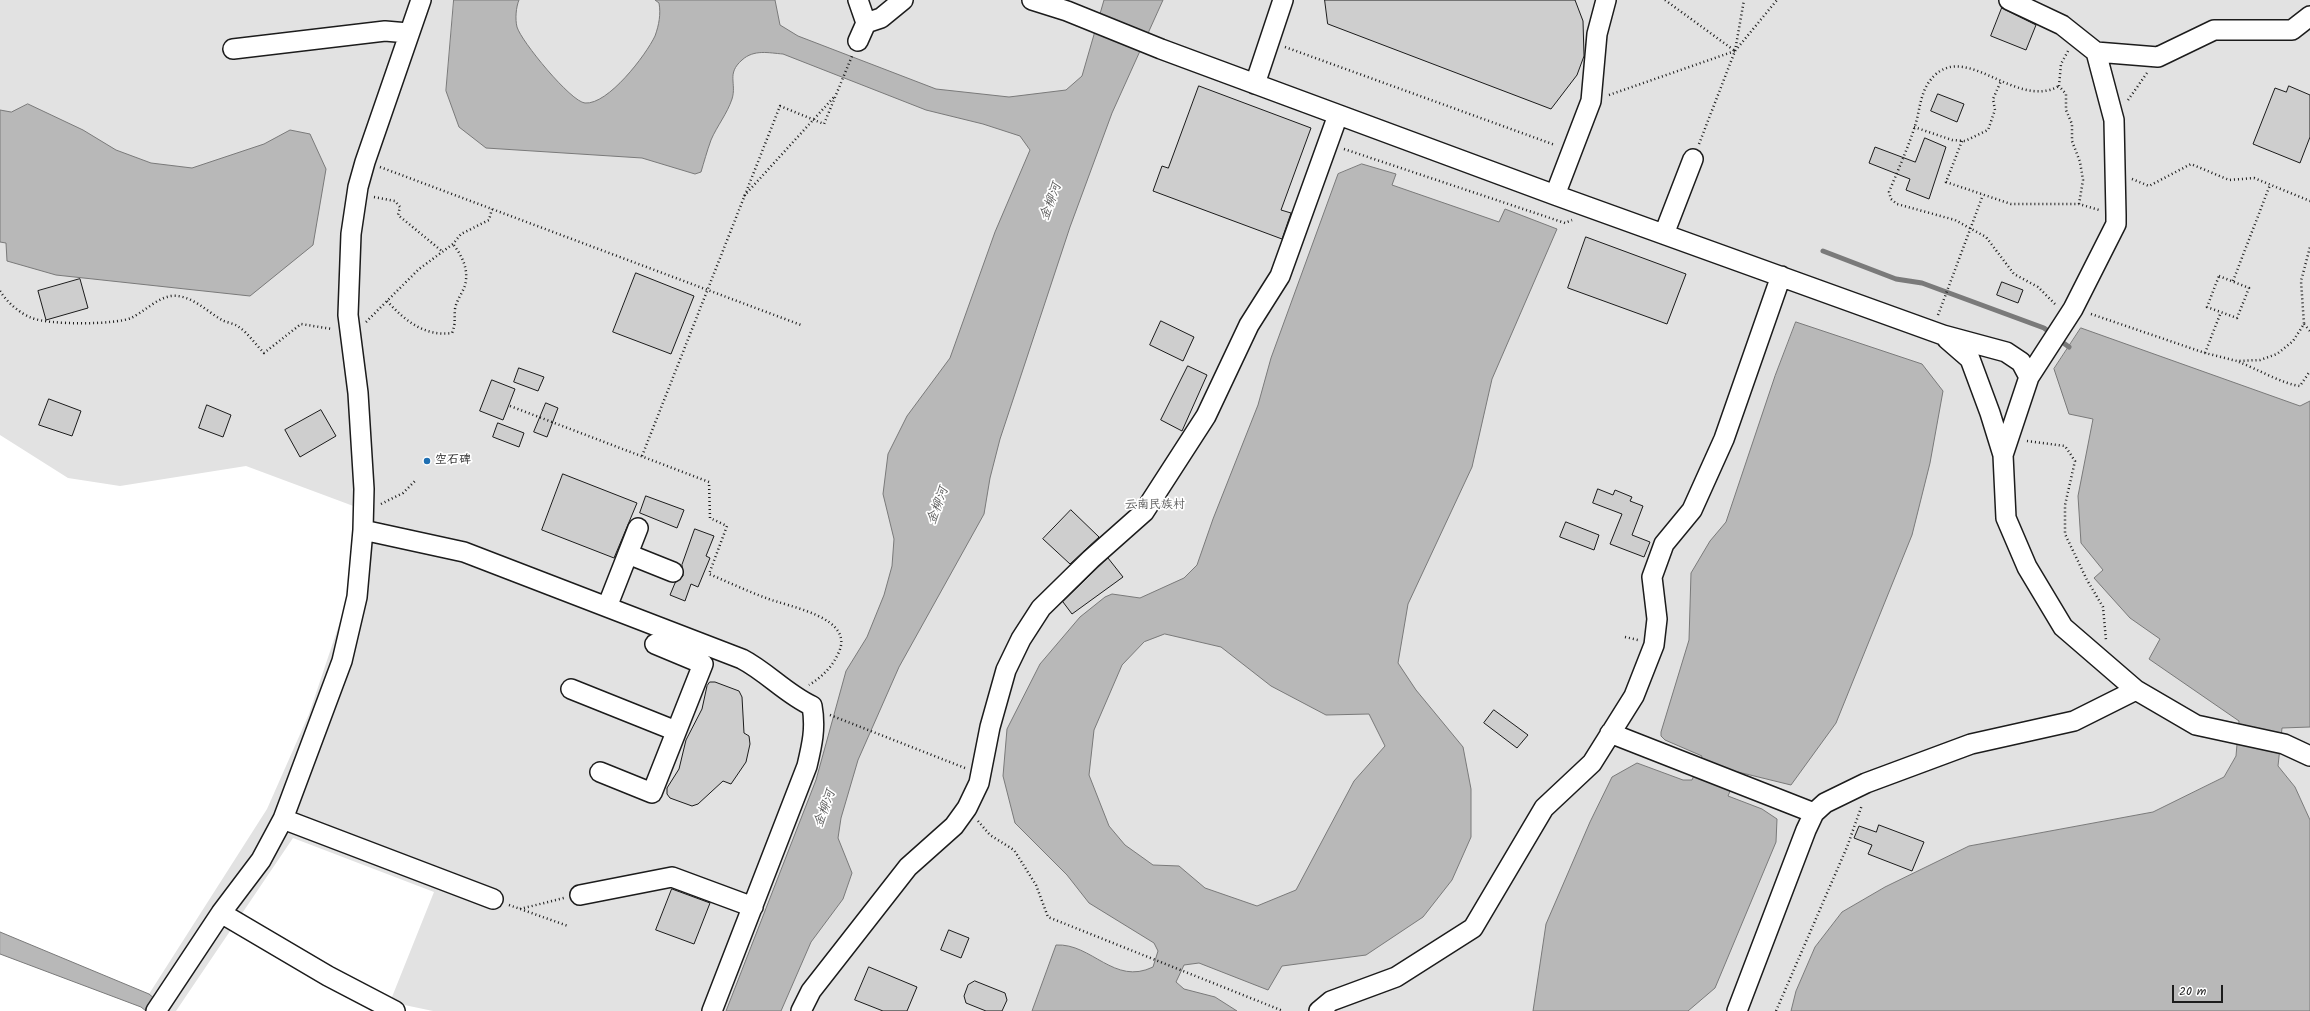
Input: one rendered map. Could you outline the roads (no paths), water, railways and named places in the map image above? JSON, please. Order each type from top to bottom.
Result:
[{"type":"street","points":[[160,1005],[221,913],[261,860],[282,819],[342,661],[357,597],[364,509],[358,393],[348,315],[348,278],[351,234],[357,190],[365,162],[420,0]]},
{"type":"street","points":[[858,0],[866,23],[858,41]]},
{"type":"street","points":[[866,23],[881,18],[903,0]]},
{"type":"street","points":[[1032,0],[1067,11],[1255,84],[1601,212],[1943,335],[2006,352],[2021,362],[2029,377]]},
{"type":"street","points":[[1255,84],[1283,0]]},
{"type":"street","points":[[1555,195],[1591,101],[1597,34],[1606,0]]},
{"type":"street","points":[[2009,0],[2062,25],[2096,52],[2158,57],[2214,30],[2292,30],[2310,16]]},
{"type":"street","points":[[233,49],[385,31],[408,33]]},
{"type":"street","points":[[2003,455],[2029,377],[2070,313],[2113,230],[2116,214],[2114,120],[2096,52]]},
{"type":"street","points":[[801,1011],[811,991],[908,867],[954,826],[967,808],[979,783],[990,727],[1006,670],[1021,639],[1041,608],[1091,559],[1144,512],[1162,486],[1190,438],[1206,416],[1249,324],[1280,276],[1338,115]]},
{"type":"street","points":[[1664,234],[1693,159]]},
{"type":"street","points":[[1319,1011],[1331,1001],[1396,977],[1473,928],[1522,849],[1544,808],[1592,763],[1634,696],[1654,645],[1657,619],[1652,577],[1664,544],[1692,510],[1724,439],[1781,276]]},
{"type":"street","points":[[1943,335],[1970,359],[2003,455],[2006,518],[2027,567],[2063,627],[2105,665],[2136,690],[2196,725],[2284,744],[2310,756]]},
{"type":"street","points":[[607,607],[638,528]]},
{"type":"street","points":[[363,530],[464,552],[607,607],[707,655]]},
{"type":"street","points":[[628,554],[673,572]]},
{"type":"street","points":[[655,644],[759,667],[792,694],[812,706],[815,722],[814,740],[807,766],[712,1011]]},
{"type":"street","points":[[600,772],[652,793],[707,655]]},
{"type":"street","points":[[571,689],[676,731]]},
{"type":"street","points":[[1737,1011],[1814,813],[1825,803],[1866,782],[1971,744],[2074,721],[2136,690]]},
{"type":"street","points":[[1610,733],[1814,813]]},
{"type":"street","points":[[282,819],[494,899]]},
{"type":"street","points":[[580,895],[672,877],[753,908]]},
{"type":"street","points":[[221,913],[328,976],[395,1011]]},
{"type":"water","name":"金柳河","points":[[454,0],[519,0],[516,20],[517,27],[527,45],[547,70],[569,93],[585,103],[594,101],[604,96],[615,88],[644,55],[655,36],[659,24],[659,3],[655,0],[775,0],[780,25],[798,36],[936,89],[1009,97],[1066,90],[1082,76],[1104,0],[1163,0],[1112,113],[1070,227],[1000,439],[990,478],[984,514],[899,667],[858,760],[841,818],[838,838],[852,873],[843,899],[811,942],[781,1011],[726,1011],[816,780],[846,671],[867,637],[884,595],[892,566],[894,539],[883,494],[888,454],[907,416],[950,358],[995,232],[1030,150],[1020,136],[983,124],[926,110],[783,54],[762,52],[752,54],[742,60],[734,70],[732,99],[711,140],[701,172],[695,174],[642,158],[486,148],[459,127],[446,91]]},
{"type":"water","points":[[28,104],[83,130],[116,150],[151,163],[192,168],[264,144],[290,130],[310,134],[326,169],[313,245],[250,296],[56,275],[7,261],[6,243],[0,242],[0,110],[11,112]]},
{"type":"water","points":[[1362,164],[1396,174],[1392,185],[1499,222],[1505,209],[1557,229],[1492,379],[1472,467],[1408,604],[1398,663],[1416,690],[1463,747],[1471,789],[1471,837],[1452,880],[1423,917],[1366,955],[1282,966],[1268,990],[1199,963],[1184,965],[1176,982],[1184,989],[1215,997],[1237,1011],[1032,1011],[1056,945],[1069,946],[1081,950],[1115,968],[1126,971],[1139,971],[1153,967],[1158,951],[1154,943],[1089,903],[1067,875],[1015,823],[1003,776],[1007,729],[1040,664],[1080,617],[1105,597],[1112,594],[1140,598],[1184,578],[1197,565],[1213,519],[1258,405],[1271,358],[1338,174]],"holes":[[[1165,634],[1221,647],[1271,686],[1326,715],[1369,714],[1385,746],[1354,781],[1296,890],[1257,906],[1205,888],[1179,866],[1153,865],[1125,845],[1109,826],[1089,775],[1094,730],[1122,665],[1144,642]]]},
{"type":"water","points":[[1796,322],[1922,364],[1943,391],[1930,463],[1912,535],[1836,723],[1791,785],[1738,772],[1728,796],[1762,809],[1777,819],[1776,842],[1715,988],[1688,1011],[1533,1011],[1546,924],[1590,822],[1612,777],[1637,763],[1683,780],[1692,780],[1702,756],[1665,740],[1661,736],[1689,640],[1691,573],[1710,541],[1726,522],[1775,376]]},
{"type":"water","points":[[2081,328],[2300,406],[2310,401],[2310,727],[2282,728],[2278,766],[2295,787],[2310,820],[2310,1011],[1791,1011],[1796,991],[1815,947],[1842,912],[1885,887],[1969,846],[2153,812],[2224,777],[2236,756],[2239,721],[2149,659],[2160,639],[2130,618],[2094,578],[2103,570],[2081,543],[2078,496],[2093,419],[2069,414],[2054,369]]},
{"type":"water","points":[[0,932],[149,994],[169,1011],[146,1011],[141,1007],[0,954]]},
{"type":"waterway","points":[[1823,251],[1896,279],[1922,283],[2044,328],[2052,334]]},
{"type":"waterway","points":[[2058,339],[2069,347]]},
{"type":"place","name":"空石碑","points":[[427,461]]},
{"type":"park label","name":"云南民族村","points":[[1155,506]]}]
